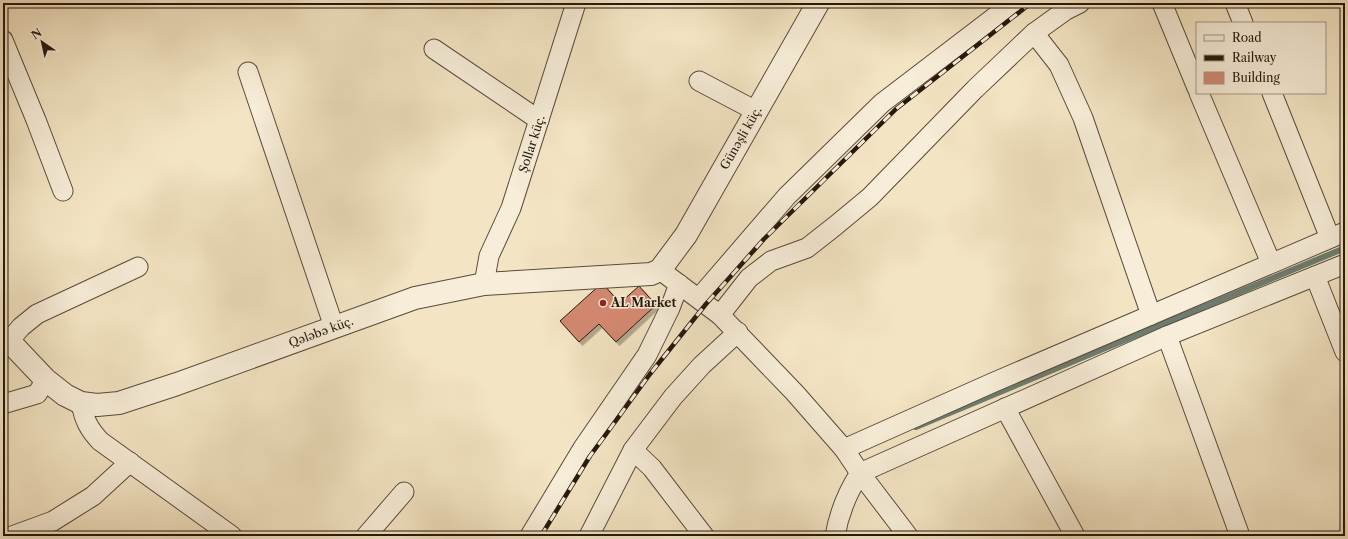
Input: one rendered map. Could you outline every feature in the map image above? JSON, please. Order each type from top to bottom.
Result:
[{"type":"street","name":"Şollar küç.","points":[[484,284],[489,256],[511,208],[576,3]]},
{"type":"street","name":"Günəşli küç.","points":[[660,270],[686,235],[818,3]]},
{"type":"street","points":[[699,298],[787,196],[882,103],[1013,3]]},
{"type":"street","points":[[720,315],[749,278],[770,261],[807,248],[870,197],[975,89],[1034,33],[1066,10],[1080,3]]},
{"type":"street","points":[[1162,3],[1196,86]]},
{"type":"street","points":[[1235,3],[1243,22]]},
{"type":"street","points":[[1034,33],[1059,65],[1082,118],[1151,314]]},
{"type":"street","points":[[3,40],[63,191]]},
{"type":"street","points":[[434,49],[539,120]]},
{"type":"street","points":[[248,72],[334,327]]},
{"type":"street","points":[[699,81],[756,111]]},
{"type":"street","points":[[1199,94],[1271,263]]},
{"type":"street","points":[[844,449],[1151,314],[1338,235],[1272,94]]},
{"type":"street","points":[[835,536],[839,518],[848,493],[860,473],[1166,336],[1345,264]]},
{"type":"street","points":[[6,339],[37,314],[138,267]]},
{"type":"street","points":[[660,270],[720,315],[795,393],[844,449],[860,473],[908,536]]},
{"type":"street","name":"Qələbə küç.","points":[[6,339],[46,380],[65,395],[81,403],[97,405],[119,402],[177,384],[416,298],[484,284],[651,274],[660,270]]},
{"type":"street","points":[[1315,276],[1345,352]]},
{"type":"street","points":[[530,536],[583,448],[651,349],[670,308],[679,284]]},
{"type":"street","points":[[589,536],[633,450],[673,397],[702,365],[738,332]]},
{"type":"street","points":[[1166,336],[1240,536]]},
{"type":"street","points":[[3,404],[36,394],[46,380]]},
{"type":"street","points":[[81,403],[83,417],[89,429],[100,442],[232,536]]},
{"type":"street","points":[[1005,408],[1075,536]]},
{"type":"street","points":[[633,450],[652,468],[704,536]]},
{"type":"street","points":[[12,536],[53,521],[93,496],[130,462]]},
{"type":"street","points":[[366,536],[404,492]]},
{"type":"building","points":[[602,283],[620,303],[639,286],[656,305],[616,342],[599,324],[579,342],[560,321]]},
{"type":"waterway","points":[[916,427],[1345,248]]},
{"type":"railway","points":[[541,536],[590,456],[650,374],[706,304],[764,239],[896,109],[1031,3]]},
{"type":"place","name":"AL Market","points":[[603,303]]}]
